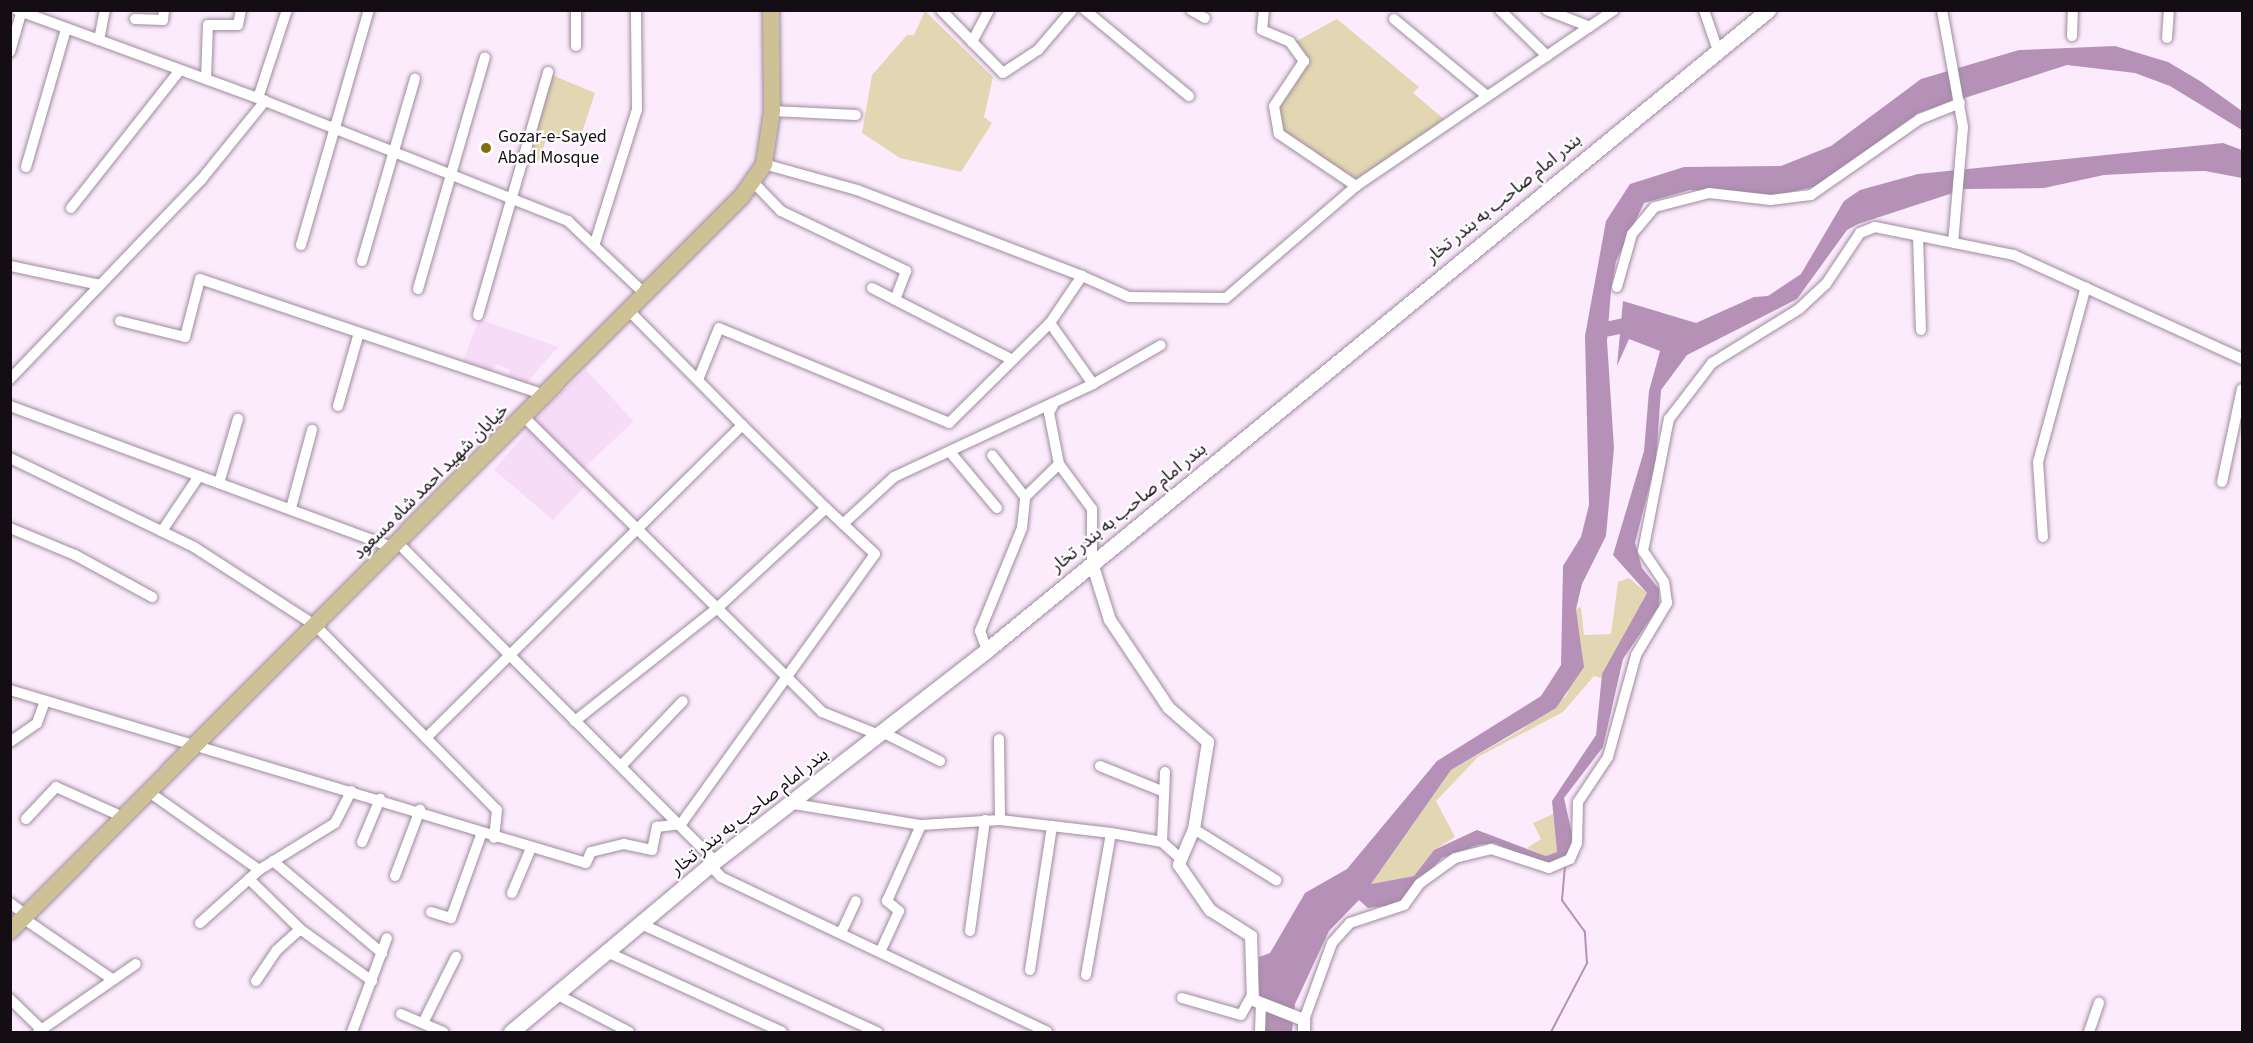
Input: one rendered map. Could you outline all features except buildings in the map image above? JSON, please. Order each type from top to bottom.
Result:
[{"type":"main road","name":"خیابان شهید احمد شاه مسعود","points":[[10,931],[197,747],[753,182],[764,164],[772,111],[771,10]]},
{"type":"main road","name":"بندر امام صاحب به بندر تخار","points":[[511,1032],[609,953],[713,863],[794,804],[987,650],[1768,10]]},
{"type":"street","points":[[99,40],[105,10]]},
{"type":"street","points":[[135,19],[163,20],[164,10]]},
{"type":"street","points":[[206,79],[208,25],[238,25],[241,10]]},
{"type":"street","points":[[10,379],[201,180],[261,99],[287,10]]},
{"type":"street","points":[[301,245],[369,10]]},
{"type":"street","points":[[576,10],[576,46]]},
{"type":"street","points":[[594,246],[637,110],[636,10]]},
{"type":"street","points":[[941,10],[1003,73],[1038,50],[1072,10]]},
{"type":"street","points":[[972,42],[989,10]]},
{"type":"street","points":[[1085,10],[1189,96]]},
{"type":"street","points":[[1191,10],[1205,18]]},
{"type":"street","points":[[1264,10],[1262,30],[1290,42],[1304,61],[1274,106],[1279,134],[1356,186]]},
{"type":"street","points":[[1500,10],[1547,56]]},
{"type":"street","points":[[1547,10],[1590,27]]},
{"type":"street","points":[[764,164],[857,190],[1082,276],[1129,297],[1226,298],[1356,186],[1614,10]]},
{"type":"street","points":[[1704,10],[1718,51]]},
{"type":"street","points":[[1942,10],[1960,103],[1962,164],[1960,198],[1953,243]]},
{"type":"street","points":[[2072,36],[2073,10]]},
{"type":"street","points":[[2167,38],[2169,10]]},
{"type":"street","points":[[10,52],[20,11],[261,99],[333,131],[568,221],[644,293]]},
{"type":"street","points":[[1394,19],[1487,96]]},
{"type":"street","points":[[26,167],[66,28]]},
{"type":"street","points":[[418,289],[485,57]]},
{"type":"street","points":[[71,208],[180,70]]},
{"type":"street","points":[[478,315],[548,72]]},
{"type":"street","points":[[362,261],[414,79]]},
{"type":"street","points":[[1617,287],[1632,234],[1655,207],[1709,193],[1771,200],[1811,195],[1920,119],[1960,103]]},
{"type":"street","points":[[772,111],[856,115]]},
{"type":"street","points":[[753,182],[781,211],[906,271],[895,300]]},
{"type":"street","points":[[1251,997],[1262,1007],[1301,1023],[1332,944],[1350,922],[1404,905],[1419,884],[1455,858],[1491,849],[1536,866],[1565,863],[1577,843],[1578,802],[1608,757],[1636,655],[1667,603],[1664,582],[1643,551],[1669,419],[1712,363],[1799,309],[1826,284],[1860,233],[1875,227],[2014,255],[2242,359]]},
{"type":"street","points":[[1918,236],[1921,330]]},
{"type":"street","points":[[10,266],[100,285]]},
{"type":"street","points":[[698,380],[719,328],[949,423],[1050,323],[1082,276]]},
{"type":"street","points":[[120,321],[185,337],[200,279],[544,395]]},
{"type":"street","points":[[2043,537],[2038,462],[2086,287]]},
{"type":"street","points":[[872,288],[1013,360]]},
{"type":"street","points":[[10,690],[197,747],[420,810],[481,835],[586,863],[591,852],[624,844],[652,850],[657,827],[681,824],[789,680],[875,554],[628,310]]},
{"type":"street","points":[[1050,323],[1093,384]]},
{"type":"street","points":[[338,406],[358,333]]},
{"type":"street","points":[[1161,345],[1053,405],[1048,413],[1059,464],[1092,509],[1092,564],[1110,620],[1169,708],[1208,742],[1194,829],[1179,865],[1210,910],[1251,936],[1251,997],[1241,1015],[1182,998]]},
{"type":"street","points":[[2222,482],[2242,389]]},
{"type":"street","points":[[843,524],[894,477],[950,452],[1042,404],[1053,405]]},
{"type":"street","points":[[10,406],[199,476],[396,545],[512,655],[575,721],[681,824],[713,863],[721,877],[881,950],[1047,1032]]},
{"type":"street","points":[[523,416],[635,531],[822,712],[880,734],[940,761]]},
{"type":"street","points":[[219,483],[238,419]]},
{"type":"street","points":[[426,738],[742,425]]},
{"type":"street","points":[[291,508],[312,430]]},
{"type":"street","points":[[950,452],[998,508]]},
{"type":"street","points":[[992,455],[1025,497]]},
{"type":"street","points":[[10,458],[162,531],[316,626],[497,810],[494,838]]},
{"type":"street","points":[[987,650],[980,631],[1022,528],[1025,497],[1059,464]]},
{"type":"street","points":[[162,531],[199,476]]},
{"type":"street","points":[[575,721],[715,610],[826,508]]},
{"type":"street","points":[[10,528],[75,555],[152,597]]},
{"type":"street","points":[[10,742],[37,723],[45,700]]},
{"type":"street","points":[[622,765],[683,701]]},
{"type":"street","points":[[999,739],[1000,820]]},
{"type":"street","points":[[1100,766],[1164,792]]},
{"type":"street","points":[[1162,842],[1165,772]]},
{"type":"street","points":[[26,819],[56,787],[123,818]]},
{"type":"street","points":[[201,923],[259,870],[335,823],[351,791]]},
{"type":"street","points":[[149,792],[259,870]]},
{"type":"street","points":[[362,842],[380,799]]},
{"type":"street","points":[[794,804],[921,825],[1000,820],[1111,833],[1162,842],[1180,858]]},
{"type":"street","points":[[395,876],[420,810]]},
{"type":"street","points":[[970,931],[986,820]]},
{"type":"street","points":[[881,950],[899,911],[887,901],[921,825]]},
{"type":"street","points":[[1030,970],[1052,826]]},
{"type":"street","points":[[1194,829],[1276,879]]},
{"type":"street","points":[[1086,975],[1111,833]]},
{"type":"street","points":[[430,912],[451,918],[481,835]]},
{"type":"street","points":[[512,893],[531,848]]},
{"type":"street","points":[[273,861],[382,953]]},
{"type":"street","points":[[249,879],[300,929],[372,981]]},
{"type":"street","points":[[841,933],[856,901]]},
{"type":"street","points":[[10,903],[24,917],[112,979]]},
{"type":"street","points":[[641,924],[877,1032]]},
{"type":"street","points":[[256,981],[277,950],[300,929]]},
{"type":"street","points":[[352,1032],[387,938]]},
{"type":"street","points":[[609,953],[782,1032]]},
{"type":"street","points":[[423,1023],[456,957]]},
{"type":"street","points":[[10,999],[40,1031],[136,964]]},
{"type":"street","points":[[558,995],[629,1032]]},
{"type":"street","points":[[2089,1032],[2099,1003]]},
{"type":"street","points":[[1260,1032],[1262,1007]]},
{"type":"street","points":[[401,1014],[443,1032]]},
{"type":"shaded area","points":[[925,11],[993,77],[984,117],[992,123],[961,172],[900,158],[862,133],[872,75],[907,35],[914,35]]},
{"type":"shaded area","points":[[1337,19],[1419,87],[1413,93],[1445,120],[1355,184],[1282,133],[1277,106],[1309,63],[1291,44]]},
{"type":"shaded area","points":[[2115,46],[2168,62],[2200,81],[2242,111],[2242,130],[2170,86],[2135,73],[2067,65],[1918,113],[1818,186],[1771,196],[1690,190],[1644,203],[1616,261],[1611,290],[1607,341],[1614,448],[1606,536],[1582,584],[1576,609],[1584,667],[1556,708],[1451,770],[1371,884],[1414,876],[1434,850],[1477,830],[1546,856],[1557,852],[1552,801],[1596,735],[1602,674],[1647,593],[1613,555],[1644,451],[1649,391],[1660,351],[1629,339],[1617,366],[1623,301],[1696,323],[1754,297],[1768,296],[1801,274],[1844,201],[1860,190],[1918,174],[2223,143],[2242,150],[2242,178],[2205,171],[2160,172],[2104,175],[2044,188],[1965,189],[1858,224],[1847,230],[1797,299],[1687,355],[1661,390],[1656,460],[1635,543],[1642,568],[1659,589],[1659,606],[1623,659],[1603,747],[1564,798],[1574,843],[1570,854],[1550,866],[1494,843],[1478,845],[1442,858],[1397,905],[1368,908],[1359,900],[1329,931],[1295,1004],[1292,1032],[1261,1032],[1265,1002],[1258,993],[1259,957],[1270,953],[1305,893],[1347,869],[1437,761],[1541,696],[1561,665],[1563,566],[1581,537],[1589,505],[1585,336],[1606,221],[1630,184],[1684,167],[1781,166],[1831,146],[1921,79],[2019,50]]},
{"type":"shaded area","points":[[552,75],[595,93],[579,142],[548,133],[539,161],[526,158]]},
{"type":"shaded area","points":[[479,319],[558,347],[524,386],[507,380],[510,370],[496,364],[491,374],[462,364]]},
{"type":"shaded area","points":[[586,370],[634,421],[580,472],[532,420]]},
{"type":"shaded area","points":[[529,429],[584,487],[553,520],[494,470]]},
{"type":"shaded area","points":[[1629,578],[1647,593],[1601,678],[1594,676],[1563,712],[1478,757],[1436,801],[1455,837],[1434,850],[1414,876],[1371,884],[1451,770],[1521,730],[1566,696],[1582,651],[1576,609],[1581,607],[1584,635],[1611,634],[1618,582]]},
{"type":"shaded area","points":[[1553,814],[1557,852],[1546,856],[1527,848],[1541,839],[1533,823]]},
{"type":"waterway","points":[[1595,331],[1639,322]]},
{"type":"waterway","points":[[1551,1032],[1587,963],[1585,932],[1562,900],[1565,864]]},
{"type":"place","name":"Gozar-e-Sayed Abad Mosque","points":[[486,148]]}]
